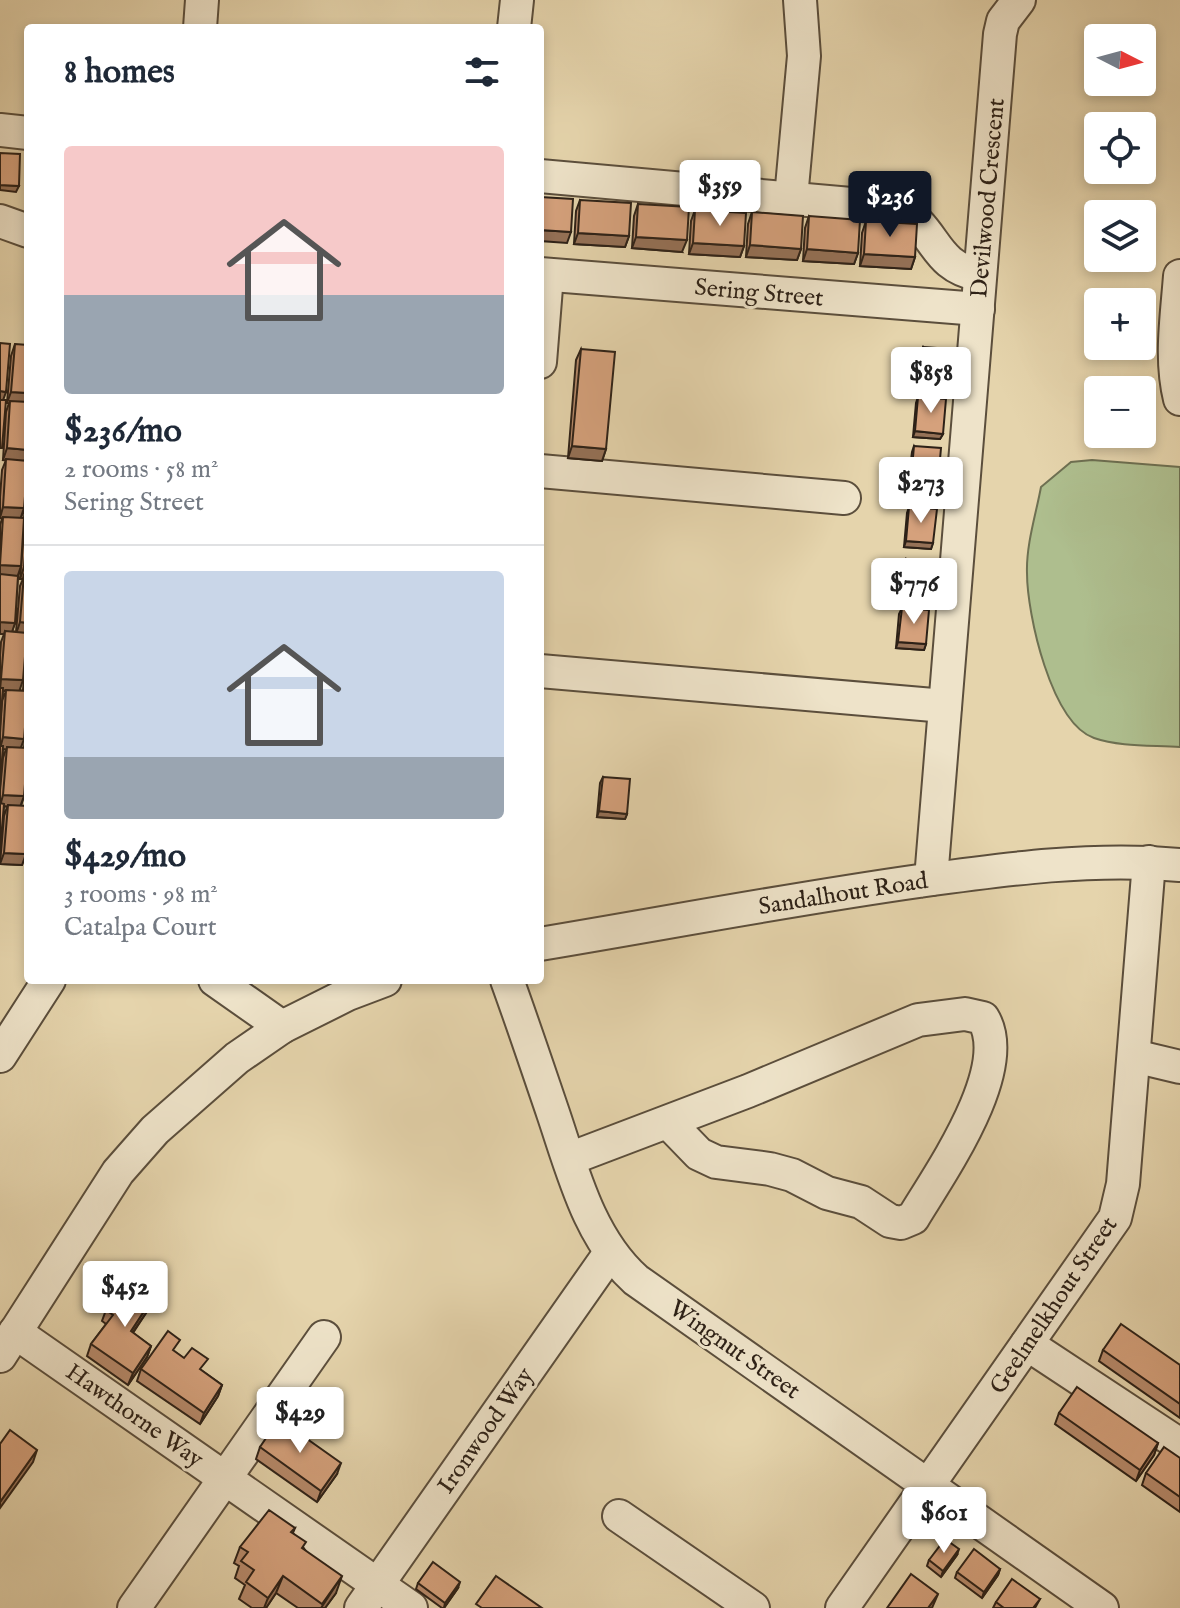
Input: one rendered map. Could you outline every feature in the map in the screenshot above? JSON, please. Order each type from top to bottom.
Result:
[{"type":"street","points":[[200,24],[202,0]]},
{"type":"street","points":[[514,24],[517,0]]},
{"type":"street","points":[[791,198],[804,56],[800,0]]},
{"type":"street","name":"Devilwood Crescent","points":[[931,879],[1000,34],[1003,21],[1019,0]]},
{"type":"street","points":[[0,130],[24,133]]},
{"type":"street","points":[[544,176],[896,208],[925,228],[946,261],[967,273],[980,275]]},
{"type":"street","points":[[0,221],[24,230]]},
{"type":"street","name":"Sering Street","points":[[544,274],[978,309]]},
{"type":"street","points":[[1180,276],[1175,343],[1176,382],[1180,399]]},
{"type":"street","points":[[544,471],[844,498]]},
{"type":"street","points":[[544,671],[945,706]]},
{"type":"street","name":"Sandalhout Road","points":[[544,943],[931,879],[1046,865],[1164,864]]},
{"type":"street","name":"Geelmelkhout Street","points":[[842,1608],[1115,1218],[1122,1195],[1134,1056],[1164,864]]},
{"type":"street","points":[[0,1056],[46,984]]},
{"type":"street","points":[[221,984],[282,1027]]},
{"type":"street","points":[[8,1344],[127,1161],[155,1130],[196,1092],[282,1027],[374,984]]},
{"type":"street","name":"Wingnut Street","points":[[508,984],[569,1159],[598,1234],[610,1253],[636,1280],[1102,1608]]},
{"type":"street","points":[[569,1159],[748,1091],[918,1020],[965,1014],[983,1018],[990,1029],[991,1055],[974,1116],[913,1218],[901,1223],[890,1221],[861,1202],[827,1193],[792,1175],[716,1162],[699,1154],[668,1122]]},
{"type":"street","points":[[1134,1056],[1180,1067]]},
{"type":"street","name":"Ironwood Way","points":[[369,1596],[610,1253]]},
{"type":"street","points":[[134,1608],[324,1337]]},
{"type":"street","name":"Hawthorne Way","points":[[8,1344],[224,1477],[369,1596],[411,1608]]},
{"type":"street","points":[[1027,1344],[1180,1445]]},
{"type":"street","points":[[619,1516],[753,1608]]},
{"type":"green space","points":[[1092,460],[1180,467],[1180,747],[1126,744],[1094,738],[1079,728],[1065,712],[1044,665],[1031,614],[1027,573],[1041,487],[1071,462]]},
{"type":"building","points":[[0,153],[20,154],[19,186],[0,185]]},
{"type":"building","points":[[544,197],[573,199],[571,232],[544,230]]},
{"type":"building","points":[[580,200],[631,203],[629,236],[578,233]]},
{"type":"building","points":[[638,204],[689,207],[687,240],[636,237]]},
{"type":"building","points":[[695,210],[746,213],[744,246],[693,243]]},
{"type":"building","points":[[752,212],[803,216],[801,249],[750,245]]},
{"type":"building","points":[[809,216],[860,220],[858,253],[807,249]]},
{"type":"building","points":[[866,221],[917,224],[915,257],[864,254]]},
{"type":"building","points":[[0,343],[10,344],[6,392],[0,391]]},
{"type":"building","points":[[15,344],[24,345],[24,393],[11,392]]},
{"type":"building","points":[[923,347],[950,349],[947,384],[919,381]]},
{"type":"building","points":[[581,349],[615,352],[606,449],[572,446]]},
{"type":"building","points":[[918,397],[946,399],[943,434],[915,431]]},
{"type":"building","points":[[0,400],[6,400],[2,448],[0,448]]},
{"type":"building","points":[[10,401],[24,402],[24,450],[7,448]]},
{"type":"building","points":[[914,446],[941,448],[938,482],[911,479]]},
{"type":"building","points":[[6,459],[24,461],[24,508],[3,507]]},
{"type":"building","points":[[909,507],[937,509],[933,543],[906,541]]},
{"type":"building","points":[[3,517],[24,518],[21,566],[0,565]]},
{"type":"building","points":[[906,559],[933,561],[930,596],[903,593]]},
{"type":"building","points":[[0,574],[18,576],[15,623],[0,622]]},
{"type":"building","points":[[24,575],[24,622],[20,622]]},
{"type":"building","points":[[902,608],[929,610],[926,644],[898,642]]},
{"type":"building","points":[[5,631],[24,633],[23,680],[1,679]]},
{"type":"building","points":[[0,688],[3,688],[0,726]]},
{"type":"building","points":[[6,690],[24,691],[24,739],[3,737]]},
{"type":"building","points":[[0,746],[3,746],[0,787]]},
{"type":"building","points":[[7,747],[24,748],[24,796],[3,795]]},
{"type":"building","points":[[603,777],[630,779],[627,814],[599,811]]},
{"type":"building","points":[[0,803],[4,804],[0,851]]},
{"type":"building","points":[[8,805],[24,806],[24,854],[4,853]]},
{"type":"building","points":[[128,1282],[152,1299],[131,1331],[151,1346],[133,1373],[91,1344],[113,1315],[106,1310]]},
{"type":"building","points":[[1121,1324],[1180,1365],[1180,1404],[1103,1350]]},
{"type":"building","points":[[168,1331],[180,1340],[173,1350],[184,1358],[192,1348],[208,1359],[200,1369],[222,1385],[204,1413],[141,1369]]},
{"type":"building","points":[[1077,1387],[1158,1443],[1140,1470],[1059,1413]]},
{"type":"building","points":[[279,1419],[341,1463],[321,1491],[260,1447]]},
{"type":"building","points":[[10,1430],[37,1450],[0,1502],[0,1444]]},
{"type":"building","points":[[1164,1447],[1180,1458],[1180,1497],[1146,1473]]},
{"type":"building","points":[[269,1510],[295,1528],[291,1532],[306,1542],[302,1548],[342,1576],[322,1604],[283,1576],[268,1598],[246,1582],[254,1570],[241,1561],[248,1552],[240,1547]]},
{"type":"building","points":[[945,1539],[959,1549],[943,1571],[929,1560]]},
{"type":"building","points":[[974,1549],[1000,1569],[984,1592],[957,1572]]},
{"type":"building","points":[[433,1562],[460,1582],[445,1603],[418,1583]]},
{"type":"building","points":[[911,1574],[938,1594],[928,1608],[887,1608]]},
{"type":"building","points":[[496,1576],[542,1608],[482,1608],[476,1604]]},
{"type":"building","points":[[1012,1579],[1040,1599],[1033,1608],[1004,1608],[996,1602]]}]
